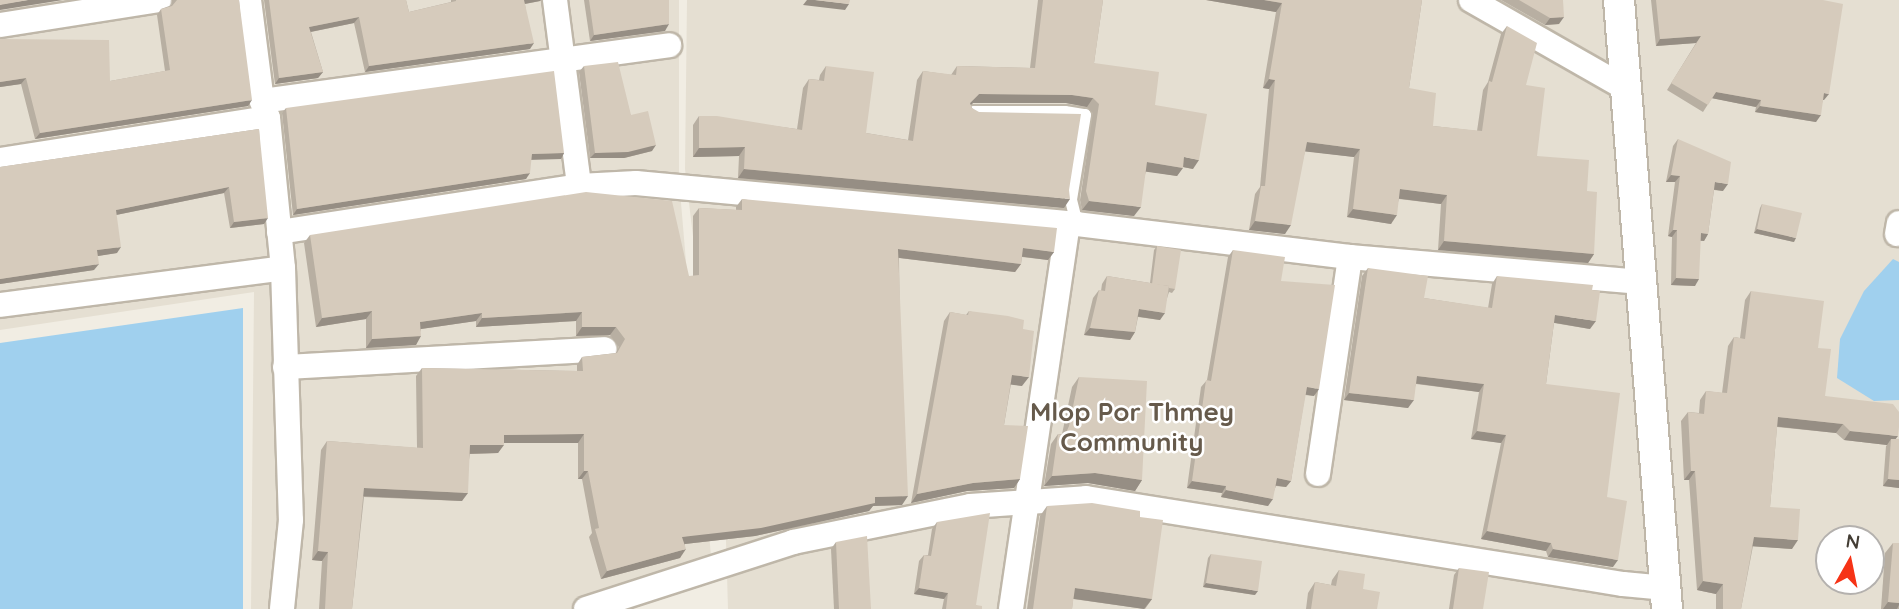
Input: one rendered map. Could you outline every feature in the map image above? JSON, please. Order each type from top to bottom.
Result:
[{"type":"street","points":[[0,25],[159,0]]},
{"type":"street","points":[[250,0],[283,268],[291,520],[282,609]]},
{"type":"street","points":[[555,0],[560,58],[579,186]]},
{"type":"street","points":[[1471,0],[1625,88]]},
{"type":"street","points":[[586,609],[793,542],[970,506],[1086,498],[1623,584],[1667,599],[1619,0]]},
{"type":"street","points":[[0,160],[265,109],[560,58],[669,45]]},
{"type":"street","points":[[279,232],[579,186],[636,183],[1073,225],[1350,257],[1641,282]]},
{"type":"street","points":[[1011,609],[1073,225]]},
{"type":"street","points":[[1318,474],[1350,257]]},
{"type":"street","points":[[0,305],[283,268]]},
{"type":"street","points":[[285,367],[604,349]]},
{"type":"lane","points":[[973,112],[1065,112],[1085,116],[1071,200],[1073,225]]},
{"type":"shaded area","points":[[0,0],[679,0],[679,179],[713,580],[618,609],[251,609],[254,292],[0,330]]},
{"type":"shaded area","points":[[687,0],[1899,0],[1899,609],[728,609],[725,507],[685,169]]},
{"type":"water","points":[[1893,259],[1899,262],[1899,400],[1874,401],[1837,378],[1840,339],[1864,291]]},
{"type":"water","points":[[243,308],[243,609],[0,609],[0,343]]},
{"type":"building","points":[[0,0],[28,0],[0,5]]},
{"type":"building","points":[[177,0],[239,0],[252,100],[40,133],[26,78],[0,82],[0,39],[109,40],[110,81],[170,70],[161,9],[172,6]]},
{"type":"building","points":[[269,0],[406,0],[409,12],[456,0],[524,0],[534,43],[369,66],[359,17],[309,27],[323,72],[279,78]]},
{"type":"building","points":[[589,0],[669,0],[669,24],[594,35]]},
{"type":"building","points":[[815,0],[850,0],[849,4]]},
{"type":"building","points":[[1043,0],[1103,0],[1094,63],[1159,72],[1155,105],[1207,114],[1199,160],[1184,157],[1183,168],[1147,162],[1141,207],[1089,201],[1086,191],[1099,104],[1093,98],[1072,95],[979,94],[970,103],[972,108],[979,112],[1081,114],[1069,190],[1070,199],[744,169],[745,147],[699,148],[699,116],[717,116],[802,130],[809,79],[824,81],[826,66],[874,72],[866,133],[913,141],[923,71],[956,75],[957,66],[1035,68]]},
{"type":"building","points":[[1264,0],[1422,0],[1409,88],[1436,93],[1433,126],[1482,131],[1489,81],[1492,82],[1507,26],[1537,43],[1526,85],[1545,88],[1537,156],[1589,160],[1587,191],[1597,192],[1594,254],[1444,241],[1447,195],[1400,189],[1397,215],[1353,209],[1360,149],[1307,142],[1291,225],[1255,221],[1261,186],[1265,186],[1275,80],[1269,79],[1282,3]]},
{"type":"building","points":[[1519,0],[1563,0],[1564,17],[1550,18]]},
{"type":"building","points":[[1656,0],[1823,0],[1843,4],[1829,94],[1824,93],[1821,115],[1760,106],[1761,100],[1716,92],[1708,105],[1671,83],[1701,36],[1660,39]]},
{"type":"building","points":[[618,62],[631,115],[648,111],[656,145],[628,152],[595,153],[584,66]]},
{"type":"building","points":[[554,71],[564,153],[532,154],[530,173],[297,209],[286,108]]},
{"type":"building","points":[[259,129],[268,218],[234,222],[229,187],[116,210],[121,247],[97,250],[99,264],[0,279],[0,167]]},
{"type":"building","points":[[1678,139],[1731,162],[1728,184],[1715,182],[1708,234],[1701,233],[1699,279],[1676,278],[1677,230],[1673,230],[1680,176],[1671,175]]},
{"type":"building","points":[[586,192],[672,201],[689,276],[699,275],[699,208],[742,210],[742,199],[1057,228],[1054,252],[1023,248],[1021,264],[898,249],[908,496],[875,497],[875,503],[761,528],[682,537],[686,549],[607,571],[595,529],[599,528],[588,471],[584,471],[584,434],[504,435],[504,445],[470,445],[468,493],[364,488],[352,609],[325,609],[328,552],[318,551],[327,441],[423,448],[422,368],[583,371],[582,357],[617,353],[625,339],[616,327],[582,327],[582,312],[482,318],[482,313],[420,322],[421,336],[372,339],[372,311],[322,318],[310,235]]},
{"type":"building","points":[[1762,204],[1802,213],[1796,238],[1757,229]]},
{"type":"building","points":[[1157,246],[1181,250],[1175,289],[1152,284]]},
{"type":"building","points":[[1233,250],[1285,257],[1281,281],[1335,285],[1319,389],[1307,387],[1291,481],[1277,478],[1273,499],[1226,490],[1226,486],[1192,481],[1206,380],[1211,381]]},
{"type":"building","points":[[1368,268],[1428,276],[1424,298],[1492,308],[1497,276],[1593,285],[1592,290],[1600,291],[1596,321],[1555,315],[1546,384],[1620,393],[1607,497],[1627,501],[1618,560],[1553,549],[1551,543],[1487,531],[1506,435],[1477,431],[1484,384],[1417,376],[1414,400],[1349,393]]},
{"type":"building","points":[[1107,276],[1169,286],[1165,313],[1139,309],[1135,332],[1090,328],[1099,290],[1105,291]]},
{"type":"building","points":[[1751,291],[1824,301],[1818,348],[1831,349],[1825,396],[1893,404],[1899,412],[1899,427],[1898,436],[1850,431],[1843,424],[1778,417],[1770,507],[1800,509],[1798,540],[1754,537],[1741,609],[1723,609],[1723,584],[1703,581],[1695,471],[1691,471],[1688,412],[1704,414],[1706,391],[1727,393],[1734,337],[1745,339]]},
{"type":"building","points":[[969,311],[1024,320],[1023,329],[1034,331],[1029,377],[1012,375],[1004,425],[1028,426],[1020,479],[973,483],[917,494],[950,312],[968,315]]},
{"type":"building","points":[[1079,377],[1147,381],[1142,480],[1095,473],[1052,476],[1058,434],[1065,435],[1069,426]]},
{"type":"building","points":[[1891,439],[1899,439],[1899,480],[1888,479]]},
{"type":"building","points":[[1092,503],[1140,511],[1140,517],[1163,520],[1152,599],[1075,588],[1072,609],[1033,609],[1047,506]]},
{"type":"building","points":[[990,513],[976,605],[982,606],[982,609],[946,609],[948,593],[919,588],[924,555],[931,556],[937,522]]},
{"type":"building","points":[[867,536],[871,609],[839,609],[836,542]]},
{"type":"building","points":[[1893,543],[1899,543],[1899,603],[1888,602]]},
{"type":"building","points":[[1211,554],[1262,561],[1258,591],[1206,583]]},
{"type":"building","points":[[1459,568],[1489,572],[1483,609],[1453,609]]},
{"type":"building","points":[[1339,570],[1365,574],[1363,589],[1380,592],[1377,609],[1311,609],[1315,582],[1336,586]]},
{"type":"district","name":"Mlop Por Thmey Community","points":[[1132,427]]}]
